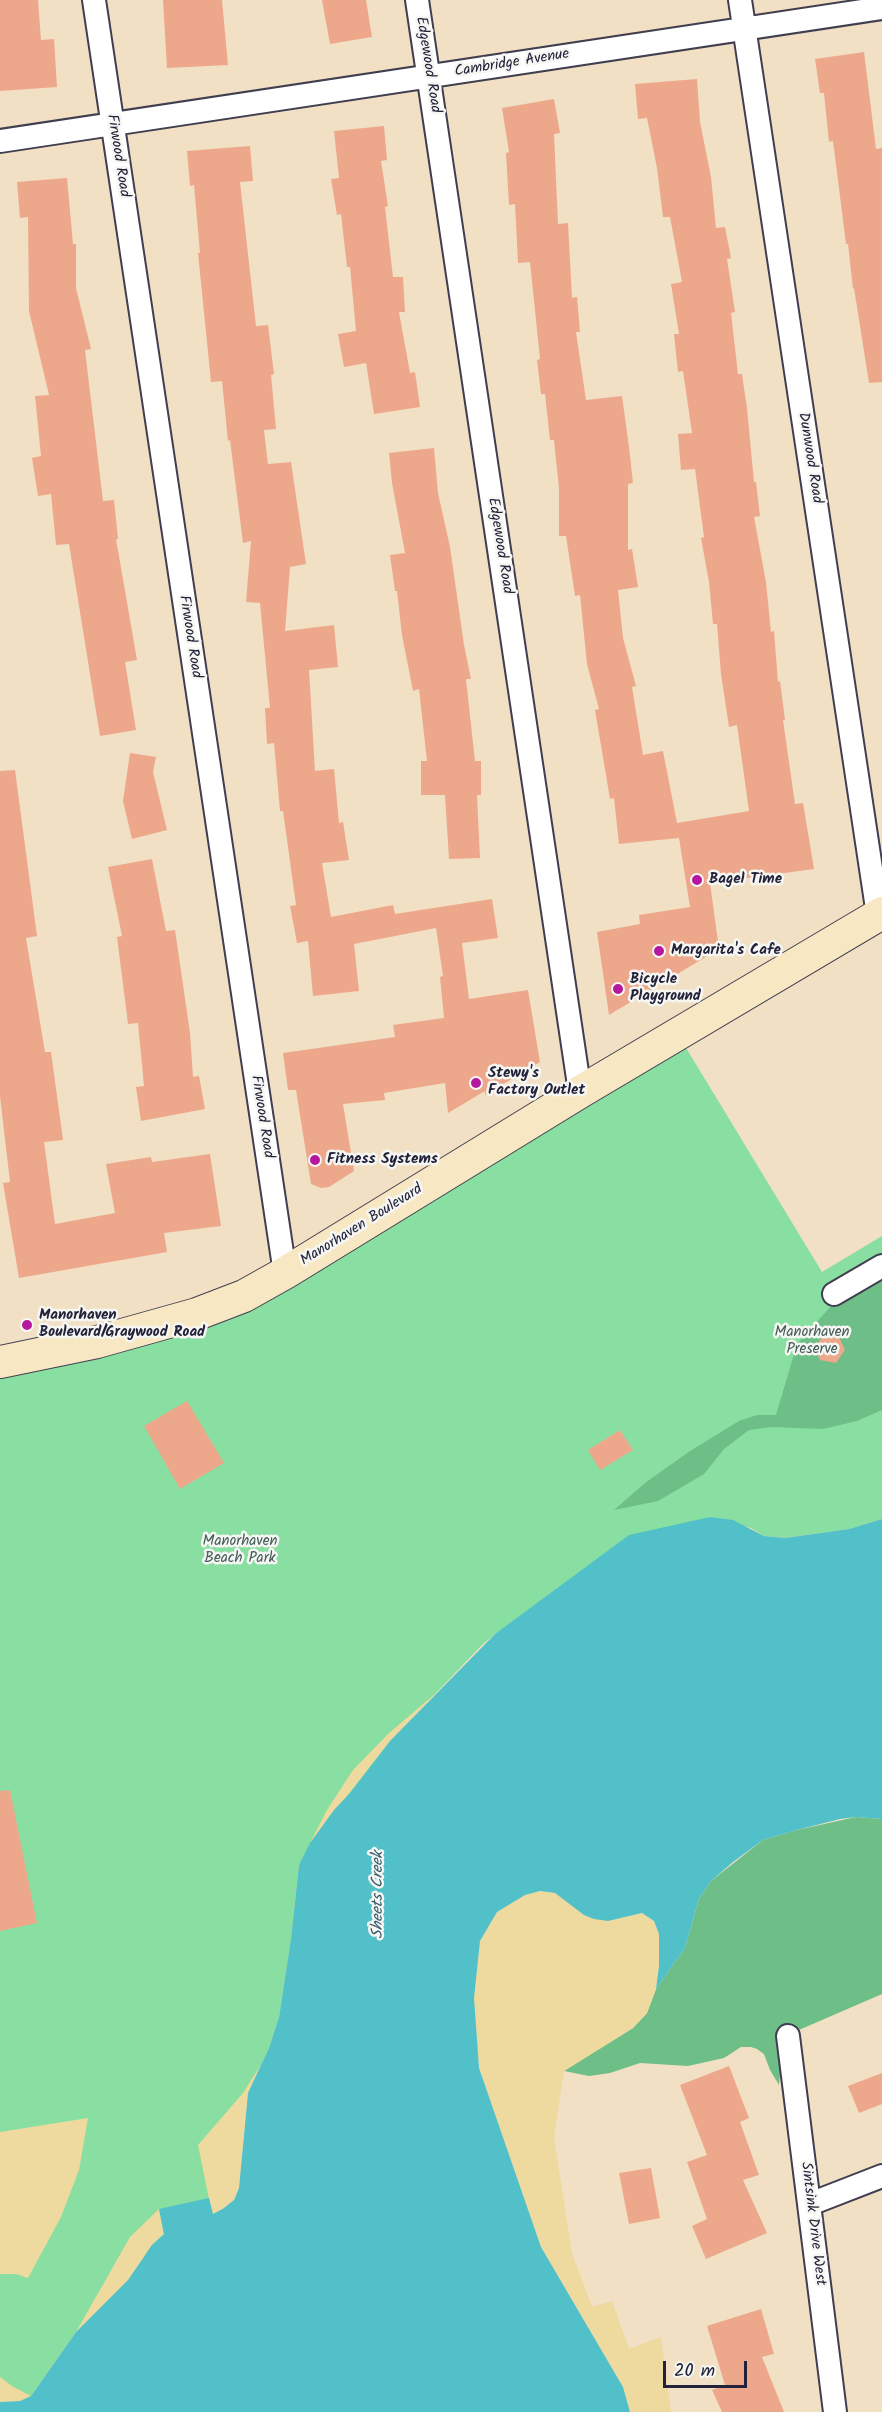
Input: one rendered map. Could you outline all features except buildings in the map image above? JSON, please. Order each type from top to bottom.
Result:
[{"type":"street","name":"Firwood Road","points":[[94,0],[285,1273]]},
{"type":"street","name":"Edgewood Road","points":[[417,0],[580,1092]]},
{"type":"street","name":"Dunwood Road","points":[[740,0],[880,914]]},
{"type":"street","name":"Cambridge Avenue","points":[[0,141],[882,8]]},
{"type":"street","name":"Manorhaven Boulevard","points":[[0,1362],[97,1342],[197,1314],[244,1296],[580,1092],[880,914]]},
{"type":"street","points":[[834,1294],[882,1266]]},
{"type":"street","name":"Sintsink Drive West","points":[[788,2036],[835,2412]]},
{"type":"street","points":[[810,2204],[882,2176]]},
{"type":"green space","name":"Manorhaven Beach Park","points":[[677,1033],[822,1272],[882,1236],[882,1519],[849,1529],[785,1538],[764,1536],[751,1528],[710,1517],[683,1524],[495,1634],[482,1645],[390,1741],[299,1865],[291,1940],[279,2017],[269,2048],[248,2093],[212,2214],[209,2198],[164,2234],[76,2332],[31,2396],[0,2402],[0,1362],[197,1314]]},
{"type":"green space","name":"Manorhaven Preserve","points":[[882,1274],[882,1410],[857,1421],[823,1429],[772,1427],[749,1430],[724,1449],[704,1474],[658,1501],[614,1510],[645,1483],[690,1451],[739,1421],[757,1415],[776,1415],[797,1344],[832,1305]]},
{"type":"green space","points":[[856,1817],[882,1819],[882,1994],[792,2033],[781,2064],[779,2085],[764,2054],[751,2047],[741,2047],[724,2058],[688,2066],[640,2063],[610,2073],[589,2076],[564,2071],[633,2028],[647,2013],[656,1989],[685,1948],[699,1899],[711,1881],[763,1840]]},
{"type":"sand","points":[[436,1693],[390,1741],[310,1843],[327,1810],[353,1770],[388,1734]]},
{"type":"sand","points":[[540,1891],[555,1893],[608,1921],[642,1913],[654,1921],[659,1934],[656,1989],[647,2013],[633,2028],[564,2071],[554,2138],[572,2253],[592,2307],[612,2301],[629,2349],[661,2337],[671,2412],[630,2412],[623,2387],[541,2247],[479,2068],[473,2002],[480,1941],[497,1912],[525,1895]]},
{"type":"sand","points":[[260,2066],[248,2093],[239,2188],[234,2200],[212,2214],[198,2145],[243,2093]]},
{"type":"sand","points":[[88,2118],[79,2170],[61,2217],[28,2278],[16,2274],[0,2274],[0,2132]]},
{"type":"sand","points":[[159,2209],[164,2234],[152,2245],[128,2280],[76,2332],[130,2237]]},
{"type":"sand","points":[[0,2377],[31,2396],[20,2401],[0,2402]]},
{"type":"water","name":"Sheets Creek","points":[[710,1517],[733,1520],[764,1536],[785,1538],[849,1529],[882,1519],[882,1819],[856,1817],[840,1819],[797,1830],[763,1840],[733,1862],[711,1881],[699,1899],[685,1948],[656,1989],[659,1934],[654,1921],[642,1913],[608,1921],[594,1919],[584,1915],[555,1893],[540,1891],[525,1895],[497,1912],[480,1941],[474,1998],[479,2068],[541,2247],[623,2387],[630,2412],[0,2412],[0,2402],[20,2401],[31,2396],[76,2332],[128,2280],[152,2245],[164,2234],[159,2209],[209,2198],[213,2214],[234,2200],[239,2188],[248,2093],[269,2048],[279,2017],[299,1865],[310,1843],[334,1810],[351,1792],[390,1741],[495,1634],[629,1535]]},
{"type":"place","name":"Bagel Time","points":[[697,880]]},
{"type":"place","name":"Margarita's Cafe","points":[[659,951]]},
{"type":"place","name":"Bicycle Playground","points":[[618,989]]},
{"type":"place","name":"Stewy's Factory Outlet","points":[[476,1083]]},
{"type":"place","name":"Fitness Systems","points":[[315,1160]]},
{"type":"place","name":"Manorhaven Boulevard/Graywood Road","points":[[27,1325]]}]
